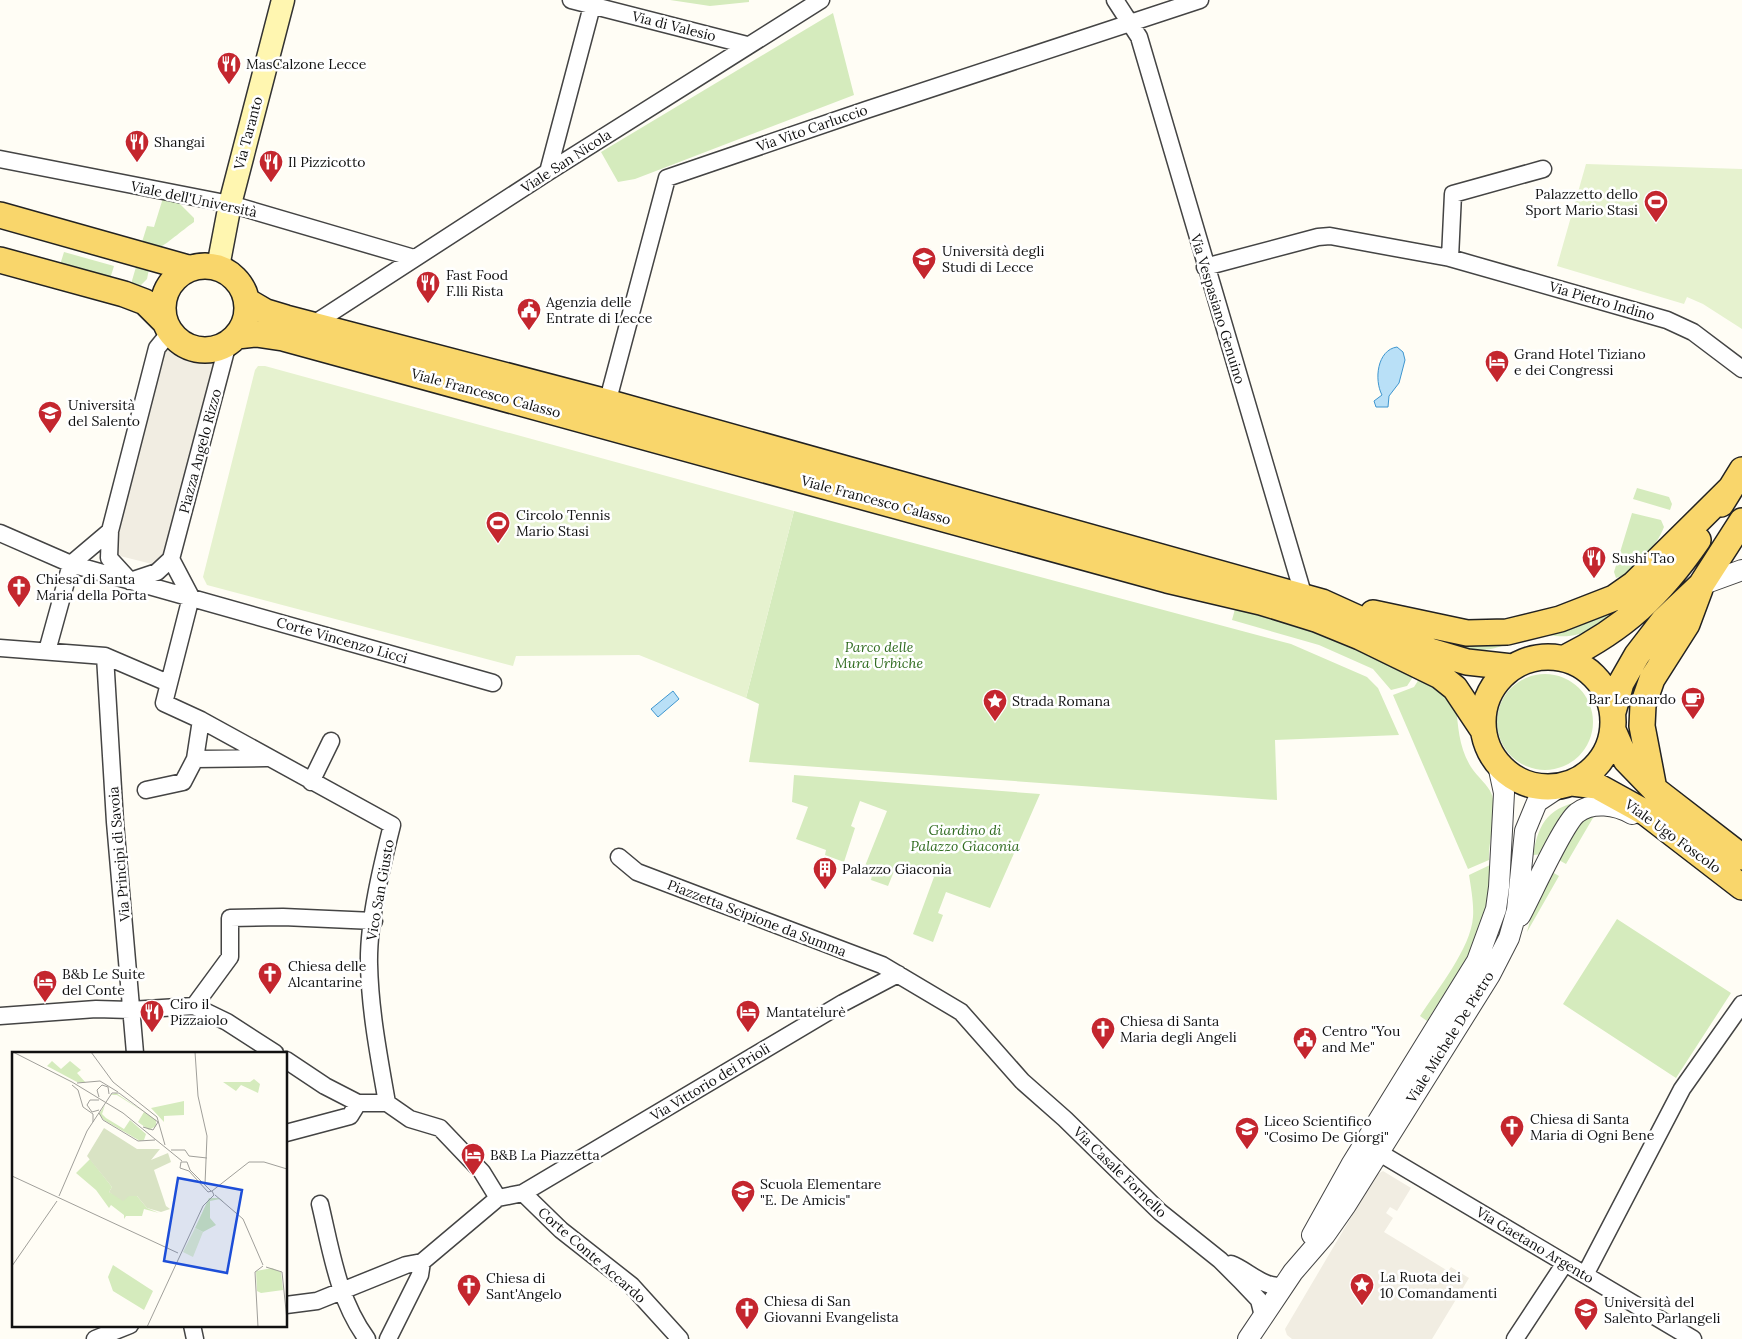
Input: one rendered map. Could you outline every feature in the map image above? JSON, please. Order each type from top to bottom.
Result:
[{"type":"main road","name":"Via Taranto","points":[[218,267],[230,204],[283,0]]},
{"type":"main road","points":[[0,216],[188,268],[210,265],[218,267],[234,276],[243,288],[247,301],[247,315],[232,340],[219,348],[195,349],[177,340],[145,302],[124,294],[0,260]]},
{"type":"main road","points":[[167,327],[162,308],[166,290],[174,277],[188,268]]},
{"type":"main road","name":"Viale Francesco Calasso","points":[[247,301],[266,312],[604,413],[1167,580],[1261,602],[1316,619],[1360,637],[1440,676],[1455,688],[1483,730]]},
{"type":"main road","name":"Viale Francesco Calasso","points":[[232,340],[256,334],[282,338],[604,413],[1313,599],[1430,651],[1467,662],[1523,662]]},
{"type":"main road","points":[[1313,599],[1468,633],[1507,632],[1560,620],[1614,598],[1658,562],[1736,480]]},
{"type":"main road","points":[[1565,658],[1606,636],[1641,609],[1663,586],[1697,542],[1736,480]]},
{"type":"main road","points":[[1654,789],[1643,734],[1643,706],[1652,679],[1687,624],[1701,585],[1742,521]]},
{"type":"main road","points":[[1613,721],[1609,698],[1592,673],[1565,658],[1550,656],[1523,662],[1492,688],[1485,701],[1483,730],[1491,755],[1498,765],[1508,774],[1527,784],[1547,788],[1566,784],[1587,774],[1600,762],[1608,747],[1622,683],[1637,655],[1664,620],[1701,585]]},
{"type":"main road","points":[[1523,662],[1526,628]]},
{"type":"main road","name":"Viale Ugo Foscolo","points":[[1613,721],[1626,760],[1654,789],[1742,857]]},
{"type":"main road","name":"Viale Ugo Foscolo","points":[[1566,784],[1597,786],[1621,798],[1678,836],[1742,887]]},
{"type":"street","name":"Via di Valesio","points":[[572,0],[747,45]]},
{"type":"street","name":"Viale San Nicola","points":[[312,325],[548,172],[821,0]]},
{"type":"street","points":[[1115,0],[1129,23]]},
{"type":"street","name":"Via Vito Carluccio","points":[[604,413],[667,178],[1200,0]]},
{"type":"street","points":[[548,172],[592,6]]},
{"type":"street","name":"Via Vespasiano Genuino","points":[[1129,23],[1138,37],[1205,266],[1313,599]]},
{"type":"street","name":"Viale dell'Università","points":[[0,158],[230,204],[414,258]]},
{"type":"street","points":[[1450,258],[1454,194],[1543,169]]},
{"type":"street","name":"Via Pietro Indino","points":[[1205,266],[1318,237],[1330,236],[1450,258],[1667,320],[1693,332],[1742,369]]},
{"type":"street","points":[[130,581],[109,558],[110,531],[157,348],[167,327]]},
{"type":"street","name":"Piazza Angelo Rizzo","points":[[172,559],[232,340]]},
{"type":"street","points":[[47,650],[71,564],[110,531]]},
{"type":"street","points":[[0,533],[71,564],[191,598]]},
{"type":"street","points":[[130,581],[157,572],[172,559],[191,598],[164,703],[201,720],[311,782],[331,741]]},
{"type":"street","points":[[1701,585],[1742,570]]},
{"type":"street","name":"Corte Vincenzo Licci","points":[[191,598],[493,683]]},
{"type":"street","points":[[0,648],[47,650],[105,656],[168,683]]},
{"type":"street","name":"Via Principi di Savoia","points":[[105,656],[115,822],[135,1052]]},
{"type":"street","points":[[146,790],[184,782],[195,759],[201,720]]},
{"type":"street","points":[[195,759],[267,758]]},
{"type":"street","name":"Viale Michele De Pietro","points":[[1248,1339],[1289,1278],[1351,1165],[1477,961],[1488,936],[1496,909],[1499,887],[1504,793],[1498,765]]},
{"type":"street","name":"Vico San Giusto","points":[[311,782],[392,825],[382,866],[369,963],[387,1104]]},
{"type":"street","name":"Viale Michele De Pietro","points":[[1289,1278],[1325,1235],[1490,975],[1509,938],[1517,910],[1525,831],[1537,802],[1566,784]]},
{"type":"street","points":[[1509,938],[1565,829],[1576,814],[1590,807],[1603,805],[1624,809],[1678,836]]},
{"type":"street","name":"Piazzetta Scipione da Summa","points":[[619,857],[637,872],[882,965],[961,1012],[1022,1081]]},
{"type":"street","points":[[194,1006],[230,957],[230,918],[283,917],[374,921]]},
{"type":"street","name":"Via Vittorio dei Prioli","points":[[498,1198],[523,1193],[843,1003],[898,974]]},
{"type":"street","points":[[1585,1275],[1682,1089],[1742,1004]]},
{"type":"street","points":[[0,1016],[96,1009],[130,1010],[194,1006],[226,1022],[259,1047],[272,1052]]},
{"type":"street","points":[[288,1061],[325,1086],[358,1103],[387,1104],[410,1119],[440,1128],[482,1172],[498,1198],[422,1262],[406,1266],[317,1301],[288,1305]]},
{"type":"street","name":"Via Casale Fornello","points":[[1022,1081],[1065,1119],[1160,1212],[1220,1260],[1258,1300],[1264,1316]]},
{"type":"street","points":[[288,1132],[350,1116],[358,1103]]},
{"type":"street","name":"Via Gaetano Argento","points":[[1378,1152],[1693,1339]]},
{"type":"street","name":"Corte Conte Accardo","points":[[523,1193],[561,1230],[631,1284],[680,1339]]},
{"type":"street","points":[[320,1204],[342,1292],[355,1323],[367,1339]]},
{"type":"street","name":"Via Casale Fornello","points":[[1220,1260],[1240,1267],[1270,1286],[1279,1287],[1289,1278]]},
{"type":"street","points":[[388,1339],[420,1275],[422,1262]]},
{"type":"street","points":[[1515,1339],[1565,1263]]},
{"type":"street","points":[[95,1339],[129,1326]]},
{"type":"street","points":[[192,1326],[195,1339]]},
{"type":"green space","points":[[670,0],[749,0],[749,2],[710,6]]},
{"type":"green space","points":[[833,13],[854,95],[635,179],[618,182],[601,152]]},
{"type":"green space","name":"Palazzetto dello Sport Mario Stasi","points":[[1586,164],[1742,169],[1742,329],[1703,304],[1687,297],[1684,304],[1557,266]]},
{"type":"green space","points":[[163,198],[180,204],[194,218],[194,222],[162,246],[142,242],[147,226],[154,227]]},
{"type":"green space","points":[[64,252],[114,266],[110,279],[60,265]]},
{"type":"green space","points":[[138,260],[149,269],[147,279],[141,285],[131,284]]},
{"type":"green space","name":"Circolo Tennis Mario Stasi","points":[[258,366],[265,366],[794,511],[746,698],[639,655],[516,656],[513,666],[207,585],[203,577],[255,370]]},
{"type":"green space","points":[[1637,488],[1669,497],[1672,504],[1670,510],[1633,499]]},
{"type":"green space","name":"Parco delle Mura Urbiche","points":[[794,511],[1291,644],[1367,677],[1378,688],[1399,735],[1275,740],[1277,800],[749,762],[759,704],[746,698]]},
{"type":"green space","points":[[1632,513],[1661,520],[1664,527],[1645,557],[1631,570],[1616,578],[1614,572]]},
{"type":"green space","points":[[1235,609],[1311,630],[1415,674],[1407,686],[1391,690],[1373,669],[1319,645],[1232,620]]},
{"type":"green space","points":[[1612,609],[1616,612],[1585,632],[1569,636],[1548,635],[1580,626]]},
{"type":"green space","points":[[1444,636],[1509,643],[1491,649],[1475,650],[1441,642]]},
{"type":"green space","points":[[1545,674],[1563,678],[1579,688],[1589,704],[1593,722],[1589,740],[1579,756],[1563,766],[1545,770],[1527,766],[1511,756],[1501,740],[1497,722],[1501,704],[1511,688],[1527,678]]},
{"type":"green space","points":[[1421,676],[1456,705],[1460,737],[1467,760],[1488,787],[1494,803],[1489,860],[1468,869],[1393,695],[1414,687]]},
{"type":"green space","name":"Giardino di Palazzo Giaconia","points":[[794,775],[1040,794],[990,908],[946,892],[938,913],[943,915],[933,942],[913,934],[934,877],[897,864],[888,886],[871,880],[872,875],[863,871],[887,811],[860,801],[851,826],[855,828],[844,862],[825,855],[826,850],[796,839],[808,807],[792,802]]},
{"type":"green space","points":[[1585,800],[1546,854],[1533,855],[1539,833],[1548,817],[1563,807]]},
{"type":"green space","points":[[1597,811],[1566,864],[1557,859],[1577,824]]},
{"type":"green space","points":[[1490,865],[1491,889],[1483,923],[1457,975],[1427,1021],[1420,1016],[1460,955],[1471,929],[1473,907],[1469,875]]},
{"type":"green space","points":[[1552,872],[1559,876],[1527,932],[1532,913]]},
{"type":"green space","points":[[1617,919],[1731,993],[1676,1078],[1563,1004]]},
{"type":"shaded area","points":[[163,347],[215,360],[164,567],[112,554]]},
{"type":"shaded area","points":[[1383,1171],[1411,1188],[1397,1211],[1390,1207],[1386,1213],[1393,1218],[1384,1232],[1448,1271],[1451,1267],[1469,1278],[1432,1339],[1292,1339],[1287,1335],[1285,1329],[1376,1175]]},
{"type":"water","points":[[1397,347],[1403,352],[1405,360],[1399,383],[1389,396],[1388,407],[1376,407],[1374,401],[1382,395],[1378,382],[1381,360],[1390,349]]},
{"type":"water","points":[[673,691],[679,699],[658,717],[651,709]]},
{"type":"place","name":"MasCalzone Lecce","points":[[229,85]]},
{"type":"place","name":"Shangai","points":[[137,163]]},
{"type":"place","name":"Il Pizzicotto","points":[[271,183]]},
{"type":"place","name":"Palazzetto dello Sport Mario Stasi","points":[[1656,223]]},
{"type":"place","name":"Università degli Studi di Lecce","points":[[924,280]]},
{"type":"place","name":"Fast Food F.lli Rista","points":[[428,304]]},
{"type":"place","name":"Agenzia delle Entrate di Lecce","points":[[529,331]]},
{"type":"place","name":"Grand Hotel Tiziano e dei Congressi","points":[[1497,383]]},
{"type":"place","name":"Università del Salento","points":[[50,434]]},
{"type":"place","name":"Circolo Tennis Mario Stasi","points":[[498,544]]},
{"type":"place","name":"Sushi Tao","points":[[1594,579]]},
{"type":"place","name":"Chiesa di Santa Maria della Porta","points":[[19,608]]},
{"type":"place","name":"Bar Leonardo","points":[[1693,720]]},
{"type":"place","name":"Strada Romana","points":[[995,722]]},
{"type":"place","name":"Palazzo Giaconia","points":[[825,890]]},
{"type":"place","name":"Chiesa delle Alcantarine","points":[[270,995]]},
{"type":"place","name":"B&b Le Suite del Conte","points":[[45,1003]]},
{"type":"place","name":"Ciro il Pizzaiolo","points":[[152,1033]]},
{"type":"place","name":"Mantatelurè","points":[[748,1033]]},
{"type":"place","name":"Chiesa di Santa Maria degli Angeli","points":[[1103,1050]]},
{"type":"place","name":"Centro \"You and Me\"","points":[[1305,1060]]},
{"type":"place","name":"Chiesa di Santa Maria di Ogni Bene","points":[[1512,1148]]},
{"type":"place","name":"Liceo Scientifico \"Cosimo De Giorgi\"","points":[[1247,1150]]},
{"type":"place","name":"B&B La Piazzetta","points":[[473,1176]]},
{"type":"place","name":"Scuola Elementare \"E. De Amicis\"","points":[[743,1213]]},
{"type":"place","name":"La Ruota dei 10 Comandamenti","points":[[1362,1306]]},
{"type":"place","name":"Chiesa di Sant'Angelo","points":[[469,1307]]},
{"type":"place","name":"Chiesa di San Giovanni Evangelista","points":[[747,1330]]},
{"type":"place","name":"Università del Salento Parlangeli","points":[[1586,1331]]}]
